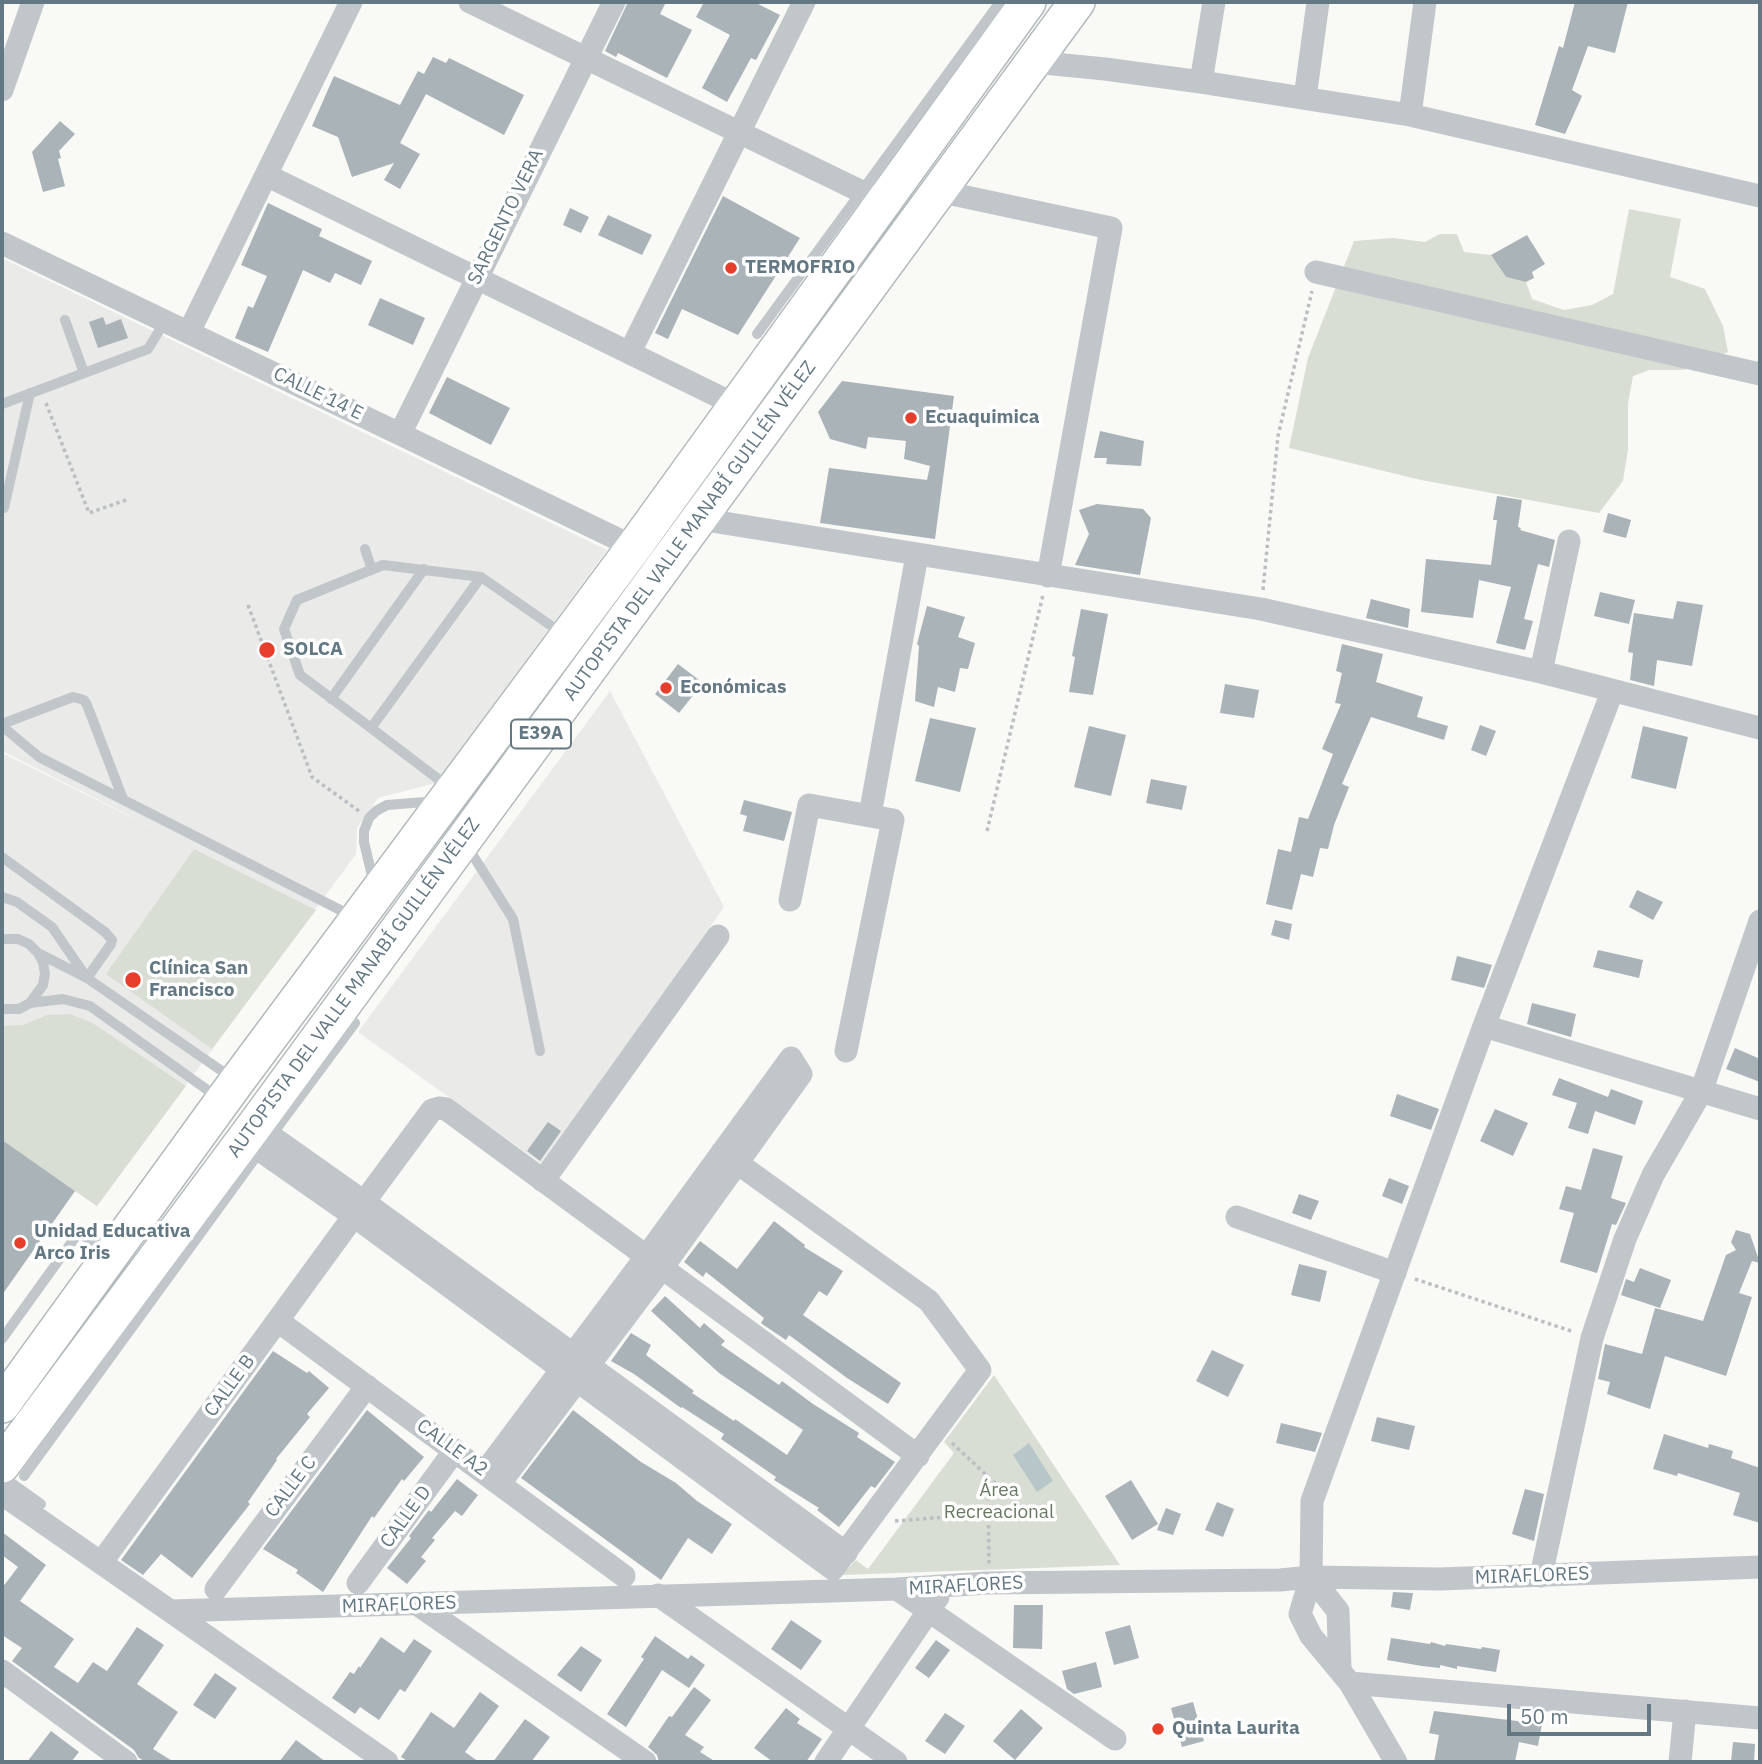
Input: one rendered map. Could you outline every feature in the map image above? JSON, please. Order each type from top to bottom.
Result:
[{"type":"main road","name":"AUTOPISTA DEL VALLE MANABÍ GUILLÉN VÉLEZ","points":[[3,1401],[634,547],[736,405],[872,197],[1028,2]]},
{"type":"main road","name":"AUTOPISTA DEL VALLE MANABÍ GUILLÉN VÉLEZ","points":[[21,1459],[299,1081],[345,1025],[393,935],[1077,2]]},
{"type":"main road","points":[[367,906],[393,935]]},
{"type":"street","points":[[2,90],[33,2]]},
{"type":"street","points":[[189,332],[351,2]]},
{"type":"street","points":[[470,2],[872,197]]},
{"type":"street","name":"SARGENTO VERA","points":[[400,434],[614,2]]},
{"type":"street","points":[[630,352],[804,2]]},
{"type":"street","points":[[1201,82],[1214,2]]},
{"type":"street","points":[[1306,98],[1318,2]]},
{"type":"street","points":[[1410,115],[1425,2]]},
{"type":"street","points":[[1033,62],[1201,82],[1410,115],[1760,196]]},
{"type":"street","points":[[266,175],[736,405]]},
{"type":"street","points":[[938,191],[1111,228],[1048,576]]},
{"type":"street","name":"CALLE 14 E","points":[[2,243],[634,547],[663,568]]},
{"type":"street","points":[[1316,272],[1760,374]]},
{"type":"street","points":[[699,519],[1261,609],[1541,672],[1760,728]]},
{"type":"street","points":[[1541,672],[1569,541]]},
{"type":"street","points":[[870,815],[917,555]]},
{"type":"street","points":[[1396,1762],[1345,1676],[1311,1636],[1300,1614],[1311,1577],[1312,1501],[1484,1026],[1612,692]]},
{"type":"street","points":[[790,900],[809,805],[893,820],[846,1051]]},
{"type":"street","points":[[1541,1576],[1592,1338],[1625,1240],[1653,1175],[1701,1092],[1760,921]]},
{"type":"street","points":[[718,936],[543,1181],[918,1456]]},
{"type":"street","points":[[1484,1026],[1760,1109]]},
{"type":"street","name":"CALLE B","points":[[106,1556],[432,1110],[446,1109],[543,1181]]},
{"type":"street","points":[[258,1138],[575,1368],[833,1569],[981,1370],[929,1301],[730,1157],[654,1263],[575,1368],[493,1478]]},
{"type":"street","points":[[1237,1217],[1395,1273]]},
{"type":"street","name":"CALLE A2","points":[[278,1321],[624,1576]]},
{"type":"street","name":"CALLE C","points":[[216,1589],[367,1386]]},
{"type":"street","name":"CALLE D","points":[[358,1583],[455,1450]]},
{"type":"street","points":[[2,1494],[387,1762]]},
{"type":"street","name":"MIRAFLORES","points":[[171,1611],[897,1589],[987,1583],[1280,1580],[1311,1577],[1440,1580],[1760,1567]]},
{"type":"street","points":[[1311,1577],[1338,1611],[1345,1676]]},
{"type":"street","points":[[826,1762],[946,1586]]},
{"type":"street","points":[[897,1589],[1115,1739]]},
{"type":"street","points":[[658,1595],[896,1762]]},
{"type":"street","points":[[418,1604],[645,1762]]},
{"type":"street","points":[[2,1671],[126,1762]]},
{"type":"street","points":[[1345,1676],[1760,1718]]},
{"type":"street","points":[[1680,1762],[1685,1711]]},
{"type":"lane","points":[[757,334],[872,197],[1000,2]]},
{"type":"lane","points":[[65,320],[84,373]]},
{"type":"lane","points":[[2,404],[148,349],[165,321]]},
{"type":"lane","points":[[4,508],[35,391]]},
{"type":"lane","points":[[365,549],[372,570]]},
{"type":"lane","points":[[449,795],[371,728],[300,675],[284,629],[297,600],[383,565],[481,576],[568,638]]},
{"type":"lane","points":[[331,699],[425,569]]},
{"type":"lane","points":[[371,728],[481,576]]},
{"type":"lane","points":[[123,799],[84,700],[73,697],[2,725],[39,757],[123,799],[367,906],[364,831],[369,818],[387,805],[449,795]]},
{"type":"lane","points":[[463,840],[513,919],[540,1051]]},
{"type":"lane","points":[[2,857],[110,935],[111,944],[88,978]]},
{"type":"lane","points":[[2,897],[17,902],[52,926],[88,978]]},
{"type":"lane","points":[[2,939],[18,939],[29,944],[43,962],[43,985],[30,1003]]},
{"type":"lane","points":[[38,953],[88,978],[230,1091]]},
{"type":"lane","points":[[2,1009],[19,1009],[30,1003],[63,999],[90,1006],[230,1091]]},
{"type":"lane","points":[[2,1339],[79,1233],[110,1256]]},
{"type":"lane","points":[[21,1459],[41,1504]]},
{"type":"path","points":[[1261,609],[1278,436],[1316,272]]},
{"type":"path","points":[[35,391],[89,513],[126,500]]},
{"type":"path","points":[[987,831],[1048,576]]},
{"type":"path","points":[[248,605],[312,777],[369,818]]},
{"type":"path","points":[[1395,1273],[1592,1338]]},
{"type":"path","points":[[869,1522],[1025,1511],[937,1430]]},
{"type":"path","points":[[987,1583],[988,1476]]},
{"type":"shaded area","name":"SOLCA","points":[[2,258],[607,550],[436,783],[378,798],[357,828],[356,854],[97,1206],[2,1141],[2,753],[172,837],[2,751]]},
{"type":"shaded area","points":[[610,691],[724,907],[542,1164],[358,1032]]},
{"type":"shaded area","points":[[1029,1443],[1053,1481],[1037,1492],[1013,1455]]},
{"type":"green space","points":[[1629,209],[1681,219],[1670,277],[1705,289],[1723,326],[1728,352],[1684,370],[1649,370],[1633,376],[1628,404],[1628,449],[1623,481],[1599,513],[1421,480],[1289,448],[1308,358],[1354,241],[1393,238],[1425,242],[1440,234],[1457,234],[1464,252],[1491,255],[1506,277],[1526,282],[1532,299],[1564,310],[1592,305],[1613,294]]},
{"type":"green space","points":[[194,849],[316,910],[212,1049],[106,974]]},
{"type":"green space","points":[[70,1014],[91,1022],[186,1086],[97,1206],[2,1141],[2,1026],[23,1025],[47,1015]]},
{"type":"green space","name":"Área Recreacional","points":[[994,1375],[1120,1565],[841,1575],[856,1560],[868,1569],[954,1453],[944,1442]]},
{"type":"building","points":[[628,2],[666,2],[660,14],[692,30],[667,78],[618,53],[616,57],[605,51]]},
{"type":"building","points":[[704,2],[754,2],[780,15],[756,60],[751,58],[727,102],[702,88],[730,35],[696,17]]},
{"type":"building","points":[[1575,2],[1628,2],[1615,53],[1588,46],[1572,90],[1582,96],[1565,134],[1535,125],[1559,46],[1563,48]]},
{"type":"building","points":[[433,57],[446,63],[449,58],[524,95],[504,135],[426,94],[400,143],[420,154],[400,189],[384,180],[394,163],[352,177],[338,137],[312,126],[334,76],[400,105],[418,71],[424,74]]},
{"type":"building","points":[[60,121],[75,134],[59,151],[61,158],[58,159],[65,186],[43,192],[32,152]]},
{"type":"building","name":"TERMOFRIO","points":[[723,196],[800,238],[738,335],[682,309],[668,339],[655,333]]},
{"type":"building","points":[[268,203],[322,229],[319,236],[372,261],[361,285],[335,273],[330,283],[303,270],[268,352],[235,338],[248,306],[253,308],[267,276],[241,265]]},
{"type":"building","points":[[570,208],[589,217],[581,233],[563,225]]},
{"type":"building","points":[[608,215],[652,235],[642,255],[598,235]]},
{"type":"building","points":[[1527,235],[1545,264],[1532,272],[1534,278],[1526,282],[1506,277],[1491,255]]},
{"type":"building","points":[[380,298],[425,318],[413,345],[368,325]]},
{"type":"building","points":[[103,317],[106,325],[121,319],[128,338],[98,348],[89,322]]},
{"type":"building","points":[[447,377],[510,408],[491,445],[429,413]]},
{"type":"building","points":[[842,381],[954,396],[935,539],[820,523],[829,468],[927,480],[930,466],[904,459],[906,441],[868,437],[866,449],[830,439],[818,412]]},
{"type":"building","points":[[1100,431],[1144,441],[1141,466],[1106,464],[1107,458],[1094,458]]},
{"type":"building","points":[[1497,496],[1522,500],[1518,527],[1520,530],[1555,540],[1549,567],[1538,564],[1524,619],[1533,621],[1525,650],[1496,643],[1511,587],[1479,580],[1473,618],[1421,612],[1426,559],[1491,565]]},
{"type":"building","points":[[1097,504],[1143,509],[1151,518],[1140,575],[1075,565],[1089,534],[1079,510]]},
{"type":"building","points":[[1608,513],[1631,520],[1626,538],[1603,532]]},
{"type":"building","points":[[1600,592],[1635,600],[1629,624],[1594,616]]},
{"type":"building","points":[[1371,599],[1410,609],[1408,628],[1366,618]]},
{"type":"building","points":[[1677,601],[1703,605],[1692,666],[1657,660],[1654,686],[1630,680],[1633,653],[1628,652],[1634,613],[1673,619]]},
{"type":"building","points":[[927,606],[965,617],[958,637],[975,643],[968,669],[960,668],[955,692],[938,687],[934,707],[915,701],[917,644]]},
{"type":"building","points":[[1081,609],[1108,614],[1093,695],[1069,692],[1075,657],[1072,656]]},
{"type":"building","points":[[1342,644],[1383,654],[1376,682],[1423,697],[1417,717],[1448,726],[1444,740],[1371,717],[1342,784],[1349,787],[1328,849],[1320,848],[1313,877],[1301,874],[1292,910],[1266,904],[1278,849],[1291,852],[1299,817],[1308,819],[1333,754],[1322,749],[1341,704],[1335,703],[1342,673],[1336,671]]},
{"type":"building","points":[[678,664],[703,683],[679,713],[655,694]]},
{"type":"building","points":[[1225,684],[1259,690],[1254,718],[1220,713]]},
{"type":"building","points":[[930,718],[976,728],[960,792],[915,781]]},
{"type":"building","points":[[1480,725],[1496,731],[1486,756],[1471,750]]},
{"type":"building","points":[[1089,726],[1126,735],[1111,796],[1074,787]]},
{"type":"building","points":[[1643,726],[1688,737],[1676,789],[1631,778]]},
{"type":"building","points":[[1151,779],[1187,786],[1182,810],[1146,803]]},
{"type":"building","points":[[744,800],[792,812],[784,841],[743,831],[747,816],[740,814]]},
{"type":"building","points":[[1637,890],[1663,902],[1653,920],[1629,907]]},
{"type":"building","points":[[1275,920],[1292,924],[1289,940],[1271,935]]},
{"type":"building","points":[[1598,950],[1643,960],[1639,978],[1593,967]]},
{"type":"building","points":[[1457,956],[1492,965],[1484,988],[1451,980]]},
{"type":"building","points":[[1532,1003],[1576,1014],[1571,1037],[1527,1024]]},
{"type":"building","points":[[1735,1048],[1760,1059],[1760,1082],[1726,1069]]},
{"type":"building","points":[[1559,1078],[1608,1097],[1611,1089],[1643,1101],[1635,1125],[1595,1111],[1588,1134],[1568,1128],[1577,1103],[1552,1095]]},
{"type":"building","points":[[1397,1094],[1439,1109],[1431,1130],[1390,1116]]},
{"type":"building","points":[[1495,1109],[1528,1123],[1513,1156],[1480,1141]]},
{"type":"building","points":[[548,1122],[561,1131],[540,1161],[527,1151]]},
{"type":"building","name":"Unidad Educativa Arco Iris","points":[[2,1140],[75,1191],[2,1295]]},
{"type":"building","points":[[1593,1148],[1623,1156],[1611,1198],[1626,1203],[1616,1225],[1612,1224],[1597,1273],[1560,1262],[1574,1213],[1559,1209],[1566,1186],[1581,1190]]},
{"type":"building","points":[[1389,1178],[1409,1186],[1402,1204],[1382,1196]]},
{"type":"building","points":[[1299,1194],[1319,1201],[1311,1220],[1292,1213]]},
{"type":"building","points":[[774,1221],[805,1245],[804,1247],[843,1271],[827,1296],[819,1291],[803,1315],[901,1383],[888,1404],[847,1378],[789,1335],[786,1340],[762,1324],[764,1318],[706,1272],[703,1277],[684,1262],[700,1241],[737,1269]]},
{"type":"building","points":[[1736,1230],[1750,1234],[1760,1263],[1752,1261],[1739,1293],[1752,1297],[1726,1376],[1665,1356],[1650,1409],[1607,1394],[1610,1382],[1598,1379],[1605,1344],[1642,1354],[1655,1308],[1703,1321],[1726,1255],[1736,1250],[1731,1242]]},
{"type":"building","points":[[1299,1264],[1327,1271],[1320,1302],[1291,1295]]},
{"type":"building","points":[[1640,1268],[1671,1280],[1660,1308],[1621,1295],[1626,1279],[1634,1282]]},
{"type":"building","points":[[665,1296],[700,1328],[704,1323],[725,1341],[721,1345],[779,1385],[782,1381],[859,1433],[857,1437],[895,1462],[875,1488],[871,1486],[839,1527],[817,1510],[819,1508],[774,1480],[776,1477],[721,1439],[724,1434],[611,1361],[631,1333],[651,1345],[646,1355],[694,1391],[692,1393],[787,1455],[803,1430],[719,1373],[651,1311]]},
{"type":"building","points":[[1212,1350],[1244,1365],[1228,1397],[1196,1381]]},
{"type":"building","points":[[273,1351],[307,1373],[309,1371],[329,1388],[307,1414],[310,1417],[276,1459],[248,1502],[250,1504],[192,1578],[161,1554],[143,1575],[121,1560]]},
{"type":"building","points":[[367,1410],[424,1457],[404,1481],[402,1479],[374,1518],[372,1516],[323,1592],[296,1573],[298,1570],[263,1549]]},
{"type":"building","points":[[573,1410],[641,1462],[676,1483],[697,1501],[732,1524],[712,1554],[688,1538],[661,1580],[521,1478]]},
{"type":"building","points":[[1377,1417],[1415,1426],[1409,1450],[1371,1441]]},
{"type":"building","points":[[1281,1423],[1322,1433],[1315,1452],[1276,1443]]},
{"type":"building","points":[[1664,1434],[1708,1448],[1709,1444],[1733,1451],[1731,1458],[1760,1468],[1760,1523],[1733,1515],[1740,1493],[1678,1473],[1677,1476],[1653,1469]]},
{"type":"building","points":[[457,1479],[478,1495],[462,1516],[455,1511],[432,1538],[435,1540],[421,1557],[426,1561],[407,1584],[387,1568],[429,1510],[431,1512]]},
{"type":"building","points":[[1131,1480],[1158,1524],[1132,1540],[1105,1496]]},
{"type":"building","points":[[1525,1489],[1544,1494],[1534,1541],[1512,1534]]},
{"type":"building","points":[[1217,1502],[1234,1509],[1223,1537],[1205,1530]]},
{"type":"building","points":[[1166,1508],[1181,1514],[1173,1535],[1157,1530]]},
{"type":"building","points":[[2,1532],[46,1565],[20,1601],[74,1639],[54,1667],[78,1683],[93,1662],[107,1671],[137,1627],[164,1645],[137,1684],[178,1712],[153,1749],[174,1762],[146,1762],[139,1758],[134,1750],[12,1661],[22,1648],[2,1635],[2,1588],[18,1567],[2,1555]]},
{"type":"building","points":[[1393,1592],[1413,1593],[1410,1610],[1391,1607]]},
{"type":"building","points":[[1014,1605],[1043,1605],[1042,1649],[1013,1648]]},
{"type":"building","points":[[791,1620],[822,1641],[801,1670],[771,1649]]},
{"type":"building","points":[[1130,1625],[1139,1658],[1114,1665],[1105,1632]]},
{"type":"building","points":[[655,1636],[688,1659],[691,1655],[705,1665],[689,1688],[662,1670],[626,1727],[607,1714],[644,1659],[641,1657]]},
{"type":"building","points":[[381,1637],[404,1653],[414,1639],[432,1651],[405,1692],[400,1689],[379,1720],[360,1707],[355,1714],[332,1698],[350,1672],[354,1674],[359,1666],[360,1668]]},
{"type":"building","points":[[1391,1638],[1500,1650],[1496,1672],[1457,1666],[1457,1669],[1440,1665],[1440,1668],[1387,1660]]},
{"type":"building","points":[[936,1640],[950,1650],[929,1678],[915,1668]]},
{"type":"building","points":[[581,1646],[602,1660],[581,1692],[557,1675]]},
{"type":"building","points":[[1096,1662],[1102,1687],[1074,1694],[1067,1689],[1062,1671]]},
{"type":"building","points":[[215,1673],[237,1688],[215,1719],[193,1705]]},
{"type":"building","points":[[694,1687],[711,1700],[685,1735],[704,1747],[700,1752],[716,1762],[659,1762],[657,1755],[648,1747],[669,1716],[672,1717]]},
{"type":"building","points":[[480,1692],[499,1706],[465,1752],[479,1762],[409,1762],[401,1757],[431,1712],[454,1728]]},
{"type":"building","points":[[1193,1702],[1204,1741],[1182,1747],[1171,1708]]},
{"type":"building","points":[[786,1708],[800,1719],[797,1723],[822,1739],[806,1762],[773,1762],[754,1748]]},
{"type":"building","points":[[1021,1709],[1043,1728],[1015,1760],[993,1741]]},
{"type":"building","points":[[1434,1711],[1542,1724],[1538,1746],[1519,1742],[1515,1762],[1434,1762],[1439,1735],[1429,1733]]},
{"type":"building","points":[[945,1713],[965,1726],[945,1754],[925,1741]]},
{"type":"building","points":[[525,1719],[550,1737],[531,1762],[493,1762]]},
{"type":"building","points":[[51,1731],[79,1752],[71,1762],[27,1762]]},
{"type":"building","points":[[296,1740],[326,1762],[279,1762]]},
{"type":"building","points":[[1733,1742],[1755,1744],[1754,1762],[1731,1762]]},
{"type":"place","name":"TERMOFRIO","points":[[731,268]]},
{"type":"place","name":"Ecuaquimica","points":[[911,418]]},
{"type":"place","name":"SOLCA","points":[[267,650]]},
{"type":"place","name":"Económicas","points":[[666,688]]},
{"type":"place","name":"Clínica San Francisco","points":[[133,980]]},
{"type":"place","name":"Unidad Educativa Arco Iris","points":[[20,1243]]},
{"type":"place","name":"Quinta Laurita","points":[[1158,1729]]}]
